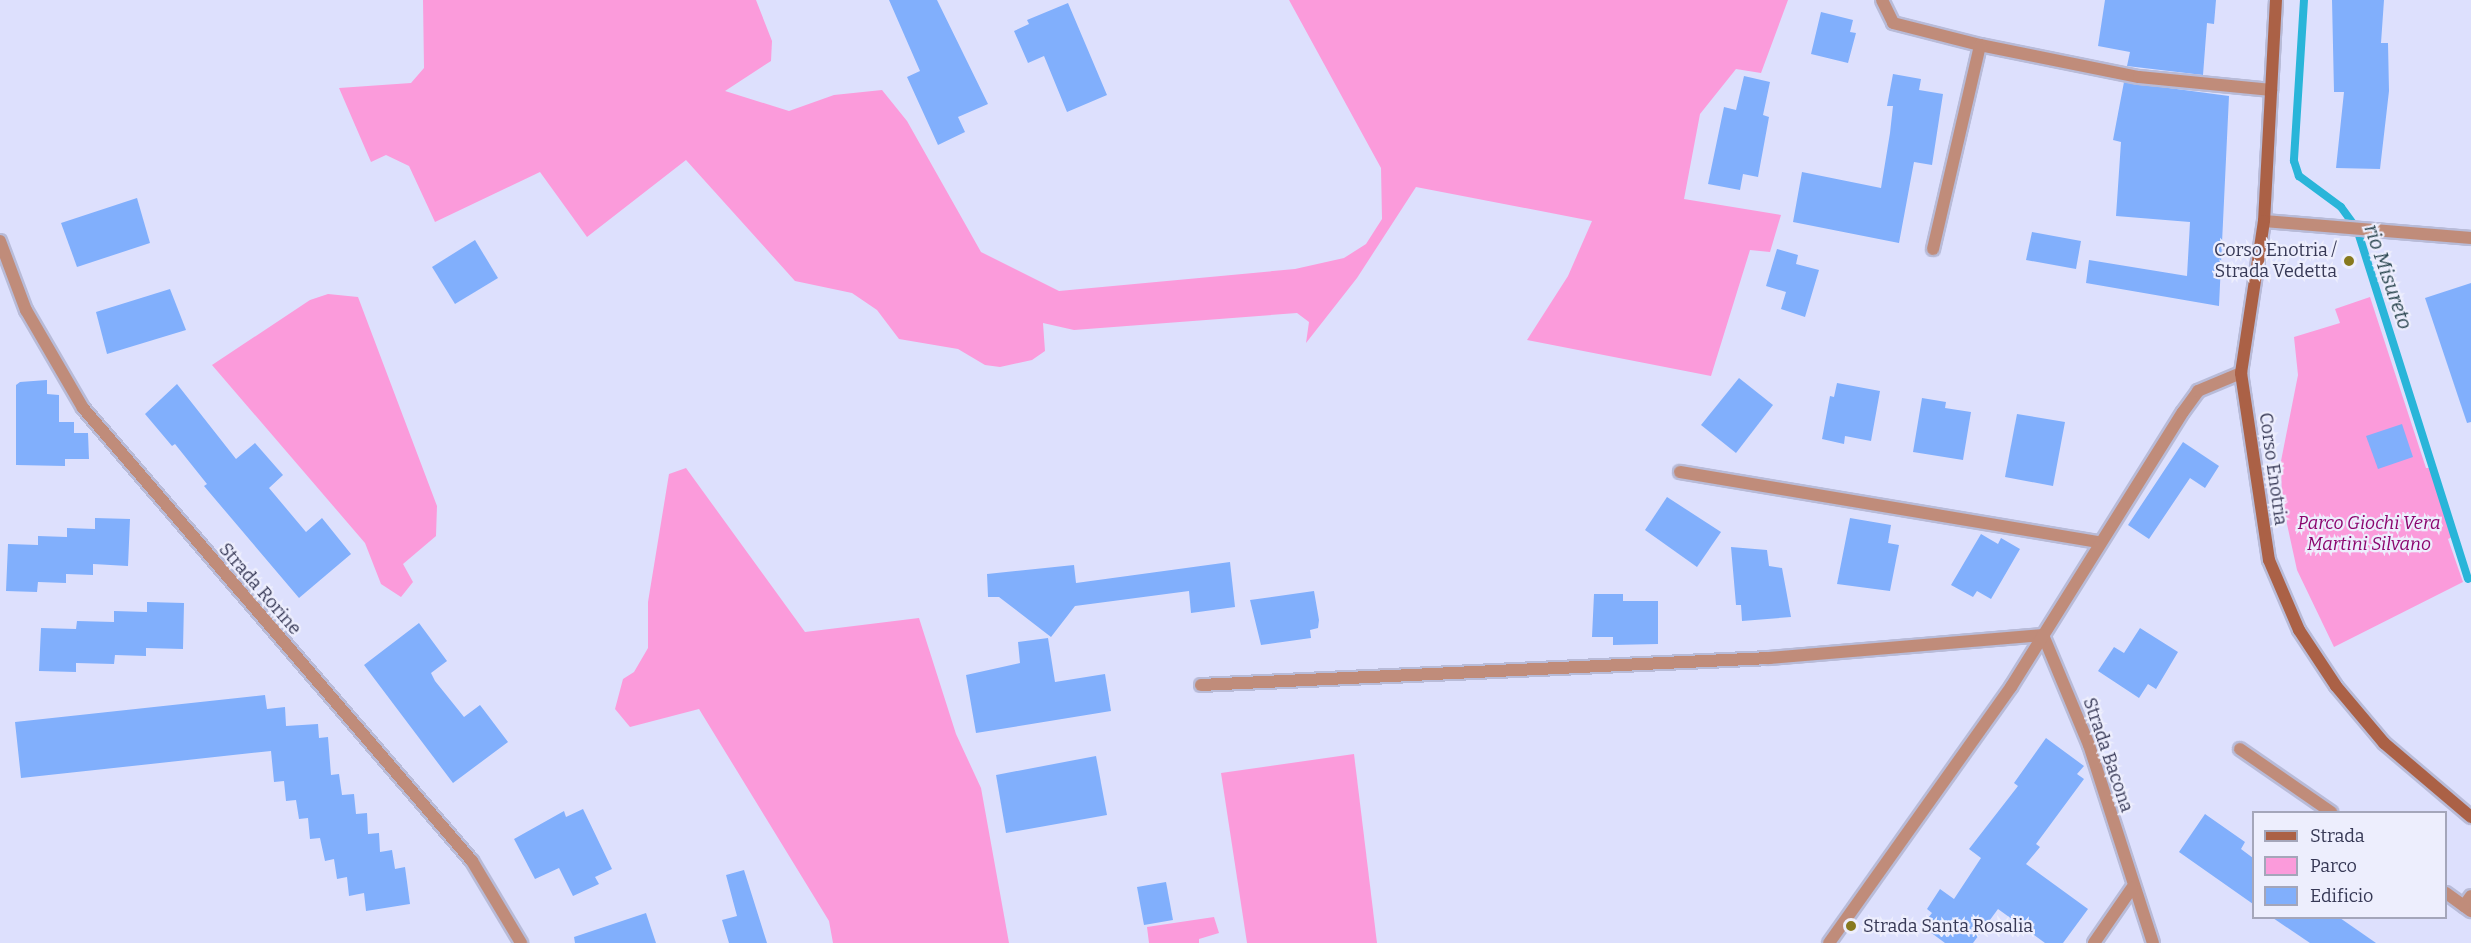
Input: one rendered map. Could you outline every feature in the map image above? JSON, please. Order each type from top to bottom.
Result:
[{"type":"main road","name":"Corso Enotria","points":[[2276,0],[2264,221],[2241,373],[2269,561],[2299,630],[2336,686],[2384,743],[2471,817]]},
{"type":"street","points":[[1882,0],[1893,23],[1980,45],[2139,77],[2271,90]]},
{"type":"street","points":[[1933,249],[1980,45]]},
{"type":"street","points":[[2264,221],[2471,238]]},
{"type":"street","name":"Strada Rorine","points":[[0,241],[26,310],[83,408],[471,861],[521,943]]},
{"type":"street","points":[[1829,943],[2011,687],[2100,542],[2198,391],[2241,373]]},
{"type":"street","points":[[1680,472],[2100,542]]},
{"type":"street","points":[[1201,685],[1769,658],[2043,635]]},
{"type":"street","name":"Strada Bacona","points":[[2043,635],[2089,745],[2132,888],[2153,943]]},
{"type":"street","points":[[2240,749],[2328,811]]},
{"type":"street","points":[[2094,943],[2132,888]]},
{"type":"street","points":[[2447,894],[2469,905]]},
{"type":"green space","points":[[423,0],[756,0],[772,41],[771,61],[725,91],[789,111],[834,95],[882,90],[907,121],[981,252],[1059,291],[1295,269],[1344,258],[1366,244],[1382,219],[1381,168],[1289,0],[1788,0],[1761,73],[1736,69],[1700,114],[1684,199],[1781,215],[1770,252],[1750,250],[1711,376],[1527,340],[1568,276],[1592,221],[1416,187],[1357,278],[1306,343],[1309,322],[1297,313],[1074,330],[1043,323],[1045,351],[1032,360],[1000,367],[985,365],[958,349],[899,339],[877,310],[852,293],[795,281],[686,160],[587,237],[540,172],[435,222],[409,166],[386,155],[371,162],[339,88],[411,83],[424,68]]},
{"type":"green space","points":[[328,294],[358,297],[437,506],[436,536],[403,564],[413,582],[401,597],[381,584],[365,543],[212,365],[310,300]]},
{"type":"green space","name":"Parco Giochi Vera Martini Silvano","points":[[2370,297],[2426,468],[2431,468],[2452,537],[2448,539],[2463,582],[2334,647],[2297,570],[2282,501],[2281,461],[2298,375],[2294,337],[2340,323],[2335,309]]},
{"type":"green space","points":[[686,468],[805,632],[919,618],[956,734],[981,788],[1009,943],[833,943],[829,921],[699,709],[630,727],[615,709],[623,679],[634,672],[648,648],[648,602],[669,474]]},
{"type":"green space","points":[[1354,754],[1377,943],[1247,943],[1221,773]]},
{"type":"green space","points":[[1214,917],[1219,933],[1199,939],[1199,943],[1149,943],[1147,927]]},
{"type":"building","points":[[889,0],[937,0],[988,104],[958,117],[965,132],[938,145],[907,77],[920,71]]},
{"type":"building","points":[[2105,0],[2216,0],[2214,24],[2207,23],[2203,75],[2127,66],[2130,52],[2098,46]]},
{"type":"building","points":[[2332,0],[2384,0],[2381,43],[2388,43],[2389,91],[2380,169],[2336,168],[2344,92],[2334,92]]},
{"type":"building","points":[[1068,3],[1107,95],[1067,112],[1044,56],[1028,63],[1014,31],[1029,24],[1027,20]]},
{"type":"building","points":[[1821,12],[1853,20],[1850,32],[1856,33],[1848,63],[1811,54]]},
{"type":"building","points":[[1893,74],[1921,79],[1919,90],[1943,94],[1932,165],[1914,162],[1899,243],[1793,222],[1802,172],[1881,188],[1893,106],[1887,106]]},
{"type":"building","points":[[1744,76],[1770,82],[1763,115],[1769,117],[1758,177],[1743,174],[1740,190],[1708,184],[1724,107],[1736,110]]},
{"type":"building","points":[[2124,82],[2229,96],[2219,306],[2086,283],[2089,260],[2187,276],[2190,222],[2116,216],[2121,142],[2113,140]]},
{"type":"building","points":[[137,198],[150,243],[77,267],[61,223]]},
{"type":"building","points":[[2032,232],[2081,241],[2076,269],[2026,260]]},
{"type":"building","points":[[475,240],[498,278],[455,304],[432,267]]},
{"type":"building","points":[[1777,249],[1798,255],[1796,264],[1819,270],[1805,317],[1781,309],[1786,292],[1766,286]]},
{"type":"building","points":[[2471,283],[2471,422],[2467,423],[2425,298]]},
{"type":"building","points":[[170,289],[186,330],[107,354],[96,312]]},
{"type":"building","points":[[1739,378],[1773,405],[1736,453],[1701,425]]},
{"type":"building","points":[[47,380],[47,394],[59,395],[59,422],[74,422],[74,433],[88,433],[89,459],[65,459],[65,466],[16,465],[16,385],[20,382]]},
{"type":"building","points":[[1837,383],[1880,391],[1871,441],[1845,436],[1844,444],[1822,439],[1830,396],[1834,397]]},
{"type":"building","points":[[177,384],[236,459],[255,443],[283,475],[269,488],[306,532],[322,518],[351,554],[299,598],[204,486],[207,484],[175,444],[172,446],[145,414]]},
{"type":"building","points":[[1922,398],[1946,402],[1945,408],[1971,412],[1963,460],[1913,452]]},
{"type":"building","points":[[2017,414],[2065,422],[2053,486],[2005,477]]},
{"type":"building","points":[[2402,424],[2413,457],[2378,469],[2366,436]]},
{"type":"building","points":[[2183,442],[2219,466],[2205,488],[2190,478],[2149,539],[2128,525]]},
{"type":"building","points":[[1667,497],[1721,532],[1697,567],[1645,530]]},
{"type":"building","points":[[95,518],[130,519],[128,566],[93,564],[93,575],[66,574],[66,583],[38,582],[37,592],[6,591],[8,544],[38,545],[38,536],[67,537],[67,528],[95,529]]},
{"type":"building","points":[[1850,518],[1891,525],[1888,543],[1899,545],[1890,591],[1837,584]]},
{"type":"building","points":[[1981,534],[1998,544],[2001,538],[2020,549],[1991,599],[1977,591],[1973,597],[1951,585]]},
{"type":"building","points":[[1731,547],[1767,550],[1769,566],[1782,568],[1791,617],[1742,621],[1741,605],[1736,605]]},
{"type":"building","points":[[1230,562],[1235,607],[1191,613],[1189,591],[1075,606],[1051,637],[999,597],[988,597],[987,574],[1074,565],[1076,583]]},
{"type":"building","points":[[1314,591],[1319,620],[1318,628],[1310,630],[1311,638],[1261,645],[1250,600]]},
{"type":"building","points":[[1594,594],[1623,594],[1623,601],[1658,601],[1658,644],[1613,645],[1613,637],[1592,637]]},
{"type":"building","points":[[147,602],[184,603],[183,649],[146,648],[146,656],[115,655],[114,664],[76,663],[76,672],[39,671],[41,628],[76,629],[77,621],[114,622],[114,611],[147,612]]},
{"type":"building","points":[[419,623],[447,661],[431,673],[435,681],[464,717],[480,705],[508,742],[453,783],[364,665]]},
{"type":"building","points":[[2140,628],[2178,652],[2156,689],[2148,684],[2139,698],[2098,671],[2114,647],[2124,653]]},
{"type":"building","points":[[1048,638],[1055,682],[1105,674],[1111,711],[976,733],[966,675],[1020,663],[1018,642]]},
{"type":"building","points":[[265,695],[267,709],[285,707],[286,726],[318,724],[319,738],[328,737],[331,775],[339,774],[342,795],[354,794],[356,814],[367,813],[368,834],[379,833],[380,852],[392,850],[395,869],[405,867],[410,904],[366,911],[364,893],[349,896],[347,877],[337,879],[334,859],[325,861],[320,838],[310,839],[308,818],[299,819],[296,800],[286,801],[284,781],[274,782],[271,751],[21,778],[15,722]]},
{"type":"building","points":[[2046,738],[2084,766],[2077,774],[2084,779],[2036,844],[2040,847],[2026,864],[2088,909],[2063,943],[2045,943],[1998,909],[1973,943],[1945,943],[1922,926],[1932,913],[1927,909],[1940,889],[1954,899],[1981,858],[1969,849],[2018,786],[2014,783]]},
{"type":"building","points":[[1096,756],[1107,815],[1006,833],[996,775]]},
{"type":"building","points":[[583,809],[612,869],[595,877],[599,884],[573,896],[559,868],[535,879],[514,839],[564,811],[566,817]]},
{"type":"building","points":[[2205,814],[2245,842],[2241,849],[2252,857],[2252,903],[2179,852]]},
{"type":"building","points":[[744,870],[767,943],[729,943],[722,920],[737,916],[726,875]]},
{"type":"building","points":[[1166,882],[1173,920],[1144,925],[1137,887]]},
{"type":"building","points":[[646,913],[656,943],[575,943],[574,937]]},
{"type":"building","points":[[2274,919],[2341,919],[2376,943],[2310,943]]},
{"type":"waterway","name":"rio Misureto","points":[[2304,0],[2294,161],[2299,176],[2341,207],[2357,229],[2468,579]]},
{"type":"place","name":"Corso Enotria / Strada Vedetta","points":[[2349,261]]},
{"type":"place","name":"Strada Santa Rosalia","points":[[1851,926]]}]
